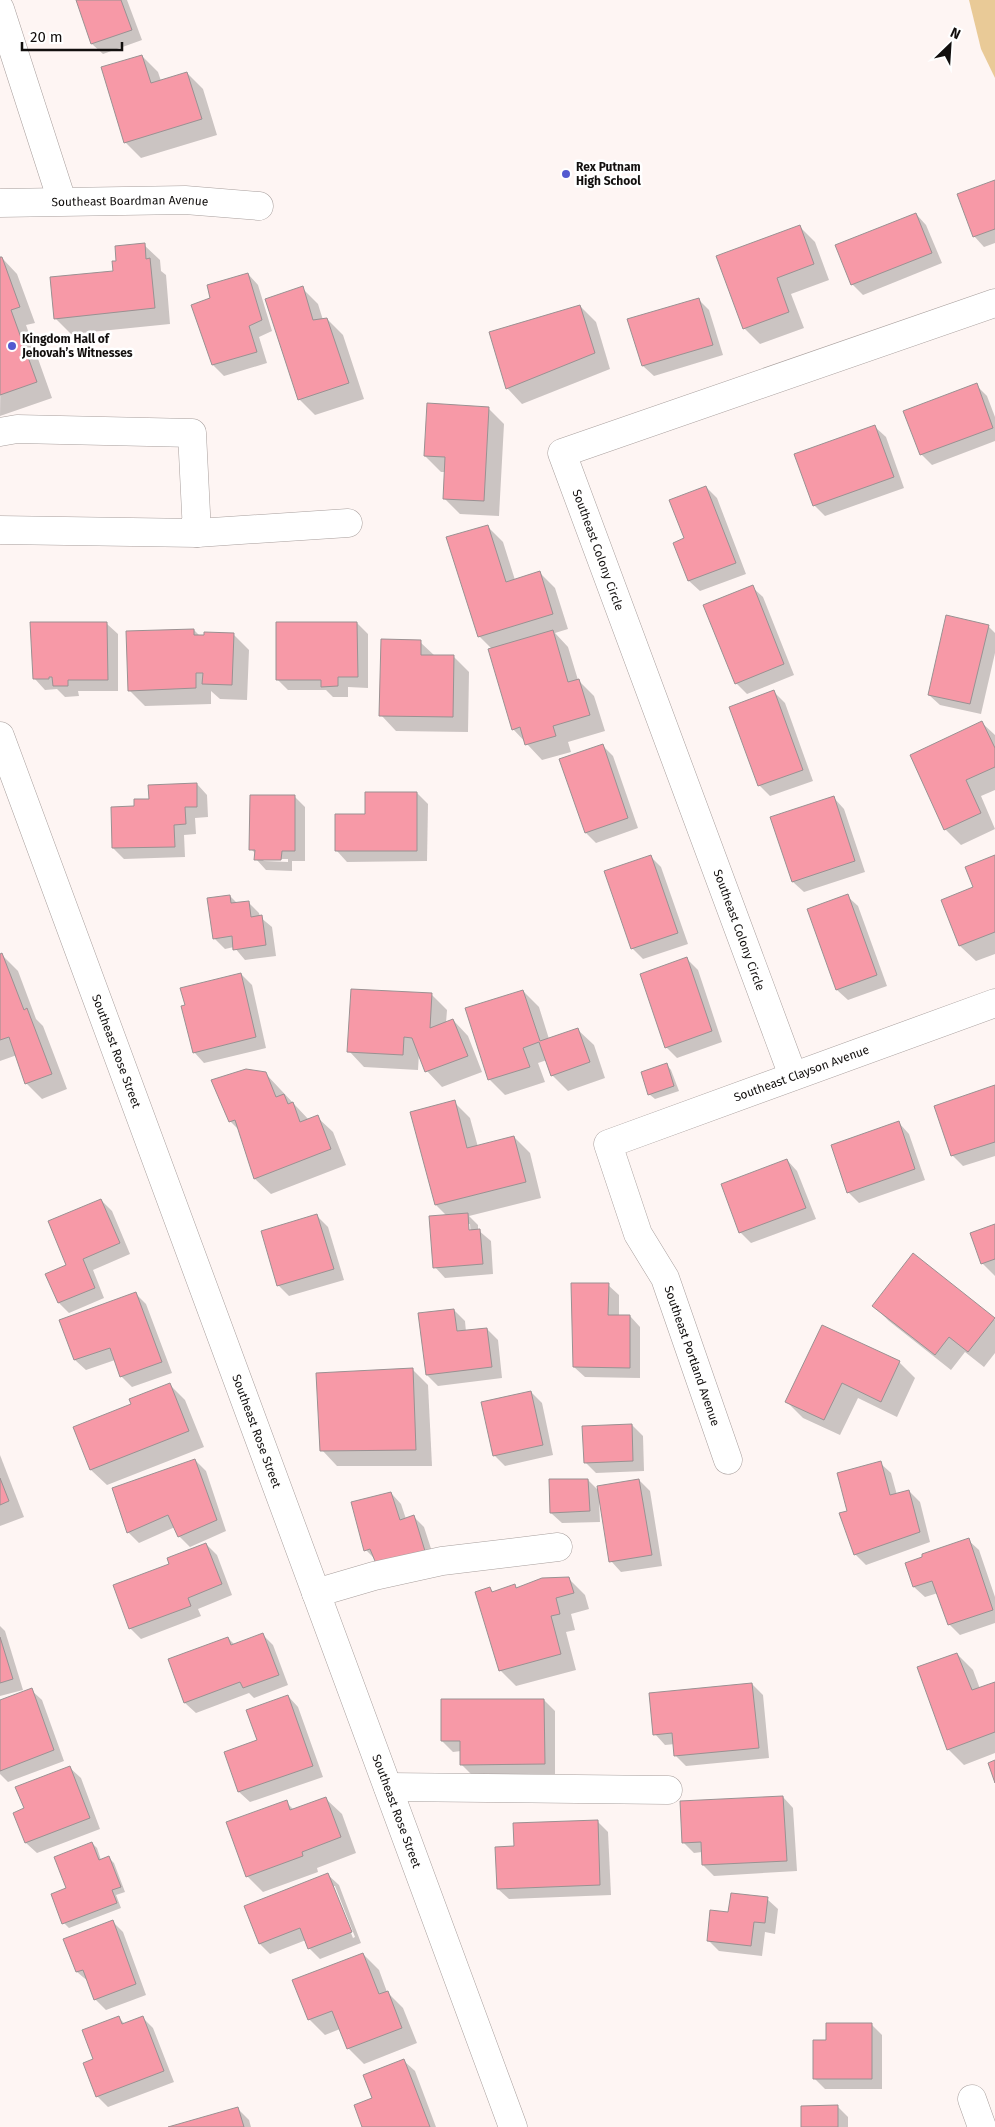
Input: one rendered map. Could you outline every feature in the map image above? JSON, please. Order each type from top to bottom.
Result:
[{"type":"street","points":[[0,8],[62,201]]},
{"type":"street","name":"Southeast Boardman Avenue","points":[[0,203],[185,200],[258,206]]},
{"type":"street","name":"Southeast Colony Circle","points":[[793,1076],[562,453],[995,303]]},
{"type":"street","points":[[0,432],[17,429],[192,433],[197,533]]},
{"type":"street","points":[[0,530],[197,533],[348,523]]},
{"type":"street","name":"Southeast Rose Street","points":[[0,736],[513,2127]]},
{"type":"street","name":"Southeast Clayson Avenue","points":[[608,1144],[995,1003]]},
{"type":"street","name":"Southeast Portland Avenue","points":[[608,1144],[638,1234],[649,1255],[665,1278],[728,1460]]},
{"type":"street","points":[[316,1593],[374,1576],[442,1561],[558,1547]]},
{"type":"street","points":[[388,1787],[668,1790]]},
{"type":"street","points":[[972,2099],[982,2127]]},
{"type":"shaded area","points":[[969,0],[995,0],[995,78],[981,49]]},
{"type":"building","points":[[76,0],[121,0],[132,30],[91,44]]},
{"type":"building","points":[[142,55],[151,83],[187,72],[202,119],[124,143],[101,67]]},
{"type":"building","points":[[995,180],[995,229],[973,237],[957,194]]},
{"type":"building","points":[[916,213],[932,253],[851,285],[835,245]]},
{"type":"building","points":[[800,225],[814,264],[777,278],[789,312],[743,329],[716,256]]},
{"type":"building","points":[[145,243],[146,259],[150,258],[155,308],[54,319],[50,277],[113,271],[112,261],[116,261],[115,246]]},
{"type":"building","name":"Kingdom Hall of Jehovah’s Witnesses","points":[[0,257],[2,257],[20,307],[11,310],[37,382],[0,395]]},
{"type":"building","points":[[248,273],[262,320],[249,326],[257,352],[212,365],[191,305],[210,298],[207,285]]},
{"type":"building","points":[[303,286],[313,320],[327,318],[349,383],[298,400],[265,299]]},
{"type":"building","points":[[699,298],[713,345],[642,366],[627,319]]},
{"type":"building","points":[[580,305],[595,353],[506,389],[489,332]]},
{"type":"building","points":[[977,383],[993,428],[920,455],[903,411]]},
{"type":"building","points":[[427,403],[489,407],[484,501],[443,499],[445,457],[424,456]]},
{"type":"building","points":[[875,425],[894,477],[813,506],[794,454]]},
{"type":"building","points":[[706,486],[736,563],[688,581],[673,543],[684,538],[669,500]]},
{"type":"building","points":[[488,525],[506,582],[540,571],[553,614],[478,637],[446,537]]},
{"type":"building","points":[[753,585],[784,664],[735,684],[703,605]]},
{"type":"building","points":[[946,615],[989,625],[970,704],[928,695]]},
{"type":"building","points":[[30,622],[107,622],[108,680],[68,680],[68,686],[53,686],[52,677],[49,677],[49,679],[33,679]]},
{"type":"building","points":[[276,622],[357,622],[358,677],[338,677],[338,686],[321,687],[321,680],[276,680]]},
{"type":"building","points":[[194,629],[194,635],[204,635],[204,632],[234,633],[232,685],[202,684],[203,673],[196,673],[196,688],[128,691],[126,631]]},
{"type":"building","points":[[553,630],[568,682],[579,679],[590,715],[553,726],[556,736],[525,745],[520,727],[512,730],[488,649]]},
{"type":"building","points":[[381,639],[421,640],[421,655],[454,655],[453,717],[379,716]]},
{"type":"building","points":[[774,690],[803,770],[758,786],[729,707]]},
{"type":"building","points":[[982,721],[995,748],[995,767],[966,780],[981,813],[944,830],[910,755]]},
{"type":"building","points":[[603,744],[628,818],[585,833],[559,759]]},
{"type":"building","points":[[197,783],[197,807],[185,807],[186,824],[174,825],[175,847],[112,848],[111,807],[134,806],[134,799],[149,799],[148,785]]},
{"type":"building","points":[[365,792],[417,792],[417,851],[335,851],[335,814],[365,814]]},
{"type":"building","points":[[250,795],[295,795],[295,851],[282,851],[281,860],[254,860],[255,850],[249,850]]},
{"type":"building","points":[[834,796],[855,861],[792,882],[770,817]]},
{"type":"building","points":[[651,855],[678,933],[631,949],[604,871]]},
{"type":"building","points":[[995,855],[995,932],[959,946],[941,900],[973,887],[965,867]]},
{"type":"building","points":[[848,894],[877,975],[836,990],[807,909]]},
{"type":"building","points":[[230,895],[231,903],[249,901],[251,917],[262,915],[266,945],[233,950],[232,936],[213,939],[207,898]]},
{"type":"building","points":[[2,953],[24,1010],[27,1008],[52,1074],[25,1084],[9,1037],[0,1040],[0,954]]},
{"type":"building","points":[[687,957],[712,1031],[665,1048],[640,974]]},
{"type":"building","points":[[241,973],[256,1037],[193,1053],[181,1006],[185,1005],[180,988]]},
{"type":"building","points":[[351,989],[432,993],[430,1028],[453,1019],[468,1056],[425,1072],[412,1038],[404,1037],[403,1055],[347,1052]]},
{"type":"building","points":[[523,990],[540,1041],[578,1028],[590,1062],[551,1076],[539,1042],[523,1048],[530,1067],[488,1080],[465,1008]]},
{"type":"building","points":[[667,1063],[674,1086],[648,1095],[641,1072]]},
{"type":"building","points":[[246,1069],[266,1072],[276,1097],[284,1094],[288,1104],[293,1102],[300,1122],[318,1115],[331,1149],[254,1179],[235,1120],[229,1122],[211,1080]]},
{"type":"building","points":[[995,1085],[995,1142],[951,1156],[934,1106]]},
{"type":"building","points":[[455,1100],[467,1148],[514,1136],[526,1182],[435,1205],[410,1112]]},
{"type":"building","points":[[899,1121],[915,1169],[847,1193],[831,1145]]},
{"type":"building","points":[[787,1159],[806,1208],[739,1233],[721,1184]]},
{"type":"building","points":[[101,1199],[120,1243],[83,1259],[95,1288],[58,1303],[45,1274],[66,1265],[48,1221]]},
{"type":"building","points":[[468,1213],[469,1230],[480,1229],[483,1264],[433,1268],[429,1216]]},
{"type":"building","points":[[317,1214],[334,1269],[277,1286],[261,1231]]},
{"type":"building","points":[[995,1224],[995,1259],[981,1264],[970,1233]]},
{"type":"building","points":[[913,1253],[995,1318],[968,1352],[949,1337],[935,1355],[872,1306]]},
{"type":"building","points":[[571,1283],[609,1283],[608,1315],[630,1315],[630,1368],[573,1367]]},
{"type":"building","points":[[136,1292],[162,1362],[120,1377],[110,1348],[74,1360],[59,1320]]},
{"type":"building","points":[[454,1309],[457,1331],[487,1328],[492,1367],[426,1375],[418,1313]]},
{"type":"building","points":[[822,1325],[900,1361],[881,1402],[842,1383],[824,1420],[785,1402]]},
{"type":"building","points":[[413,1368],[416,1450],[320,1451],[316,1373]]},
{"type":"building","points":[[170,1383],[189,1431],[90,1470],[73,1427],[131,1404],[129,1399]]},
{"type":"building","points":[[531,1391],[543,1445],[493,1456],[481,1402]]},
{"type":"building","points":[[632,1424],[633,1461],[584,1463],[582,1426]]},
{"type":"building","points":[[195,1459],[217,1520],[178,1537],[168,1515],[127,1533],[112,1488]]},
{"type":"building","points":[[881,1461],[890,1495],[909,1490],[920,1532],[854,1555],[839,1513],[847,1511],[837,1473]]},
{"type":"building","points":[[0,1478],[9,1501],[0,1505]]},
{"type":"building","points":[[549,1479],[588,1479],[590,1511],[550,1513]]},
{"type":"building","points":[[639,1479],[652,1555],[609,1562],[597,1486]]},
{"type":"building","points":[[391,1492],[400,1520],[414,1515],[425,1551],[377,1566],[370,1549],[364,1551],[351,1502]]},
{"type":"building","points":[[969,1538],[993,1610],[948,1625],[932,1581],[913,1587],[905,1563],[922,1557],[922,1554]]},
{"type":"building","points":[[206,1543],[222,1584],[188,1598],[191,1606],[129,1629],[113,1585],[169,1564],[167,1558]]},
{"type":"building","points":[[569,1577],[574,1593],[556,1598],[560,1614],[551,1616],[561,1654],[499,1671],[475,1592],[490,1587],[492,1592],[515,1584],[516,1588],[542,1578]]},
{"type":"building","points":[[263,1633],[279,1675],[243,1688],[240,1682],[184,1703],[168,1659],[228,1637],[231,1645]]},
{"type":"building","points":[[0,1637],[13,1679],[0,1683]]},
{"type":"building","points":[[957,1653],[972,1690],[995,1682],[995,1732],[947,1750],[917,1667]]},
{"type":"building","points":[[752,1683],[759,1748],[674,1756],[672,1733],[653,1735],[649,1693]]},
{"type":"building","points":[[32,1688],[54,1750],[0,1771],[0,1700]]},
{"type":"building","points":[[288,1695],[313,1766],[238,1792],[224,1752],[257,1740],[246,1710]]},
{"type":"building","points":[[441,1699],[544,1699],[545,1764],[460,1765],[460,1741],[441,1741]]},
{"type":"building","points":[[995,1760],[995,1783],[988,1763]]},
{"type":"building","points":[[70,1766],[90,1818],[25,1843],[13,1813],[24,1808],[15,1787]]},
{"type":"building","points":[[783,1796],[787,1861],[702,1865],[701,1842],[682,1843],[680,1801]]},
{"type":"building","points":[[326,1797],[341,1837],[302,1852],[303,1856],[246,1877],[226,1822],[287,1800],[290,1810]]},
{"type":"building","points":[[598,1820],[600,1885],[497,1889],[495,1847],[514,1846],[513,1823]]},
{"type":"building","points":[[92,1842],[99,1860],[109,1856],[121,1887],[112,1890],[117,1903],[62,1924],[51,1894],[66,1888],[54,1857]]},
{"type":"building","points":[[328,1873],[352,1932],[308,1949],[300,1928],[259,1944],[244,1906]]},
{"type":"building","points":[[731,1893],[768,1897],[765,1923],[754,1922],[751,1946],[707,1941],[710,1910],[728,1912]]},
{"type":"building","points":[[113,1920],[136,1984],[94,2000],[83,1970],[76,1972],[63,1939]]},
{"type":"building","points":[[363,1953],[379,1994],[388,1991],[402,2028],[347,2049],[332,2011],[308,2020],[292,1980]]},
{"type":"building","points":[[119,2016],[122,2024],[143,2016],[164,2071],[96,2097],[83,2063],[93,2059],[82,2030]]},
{"type":"building","points":[[826,2023],[872,2023],[872,2079],[813,2079],[813,2040],[826,2040]]},
{"type":"building","points":[[404,2059],[430,2127],[362,2127],[354,2105],[372,2098],[363,2075]]},
{"type":"building","points":[[838,2105],[838,2127],[801,2127],[801,2106]]},
{"type":"building","points":[[238,2107],[244,2127],[168,2127]]},
{"type":"place","name":"Rex Putnam High School","points":[[566,174]]},
{"type":"place","name":"Kingdom Hall of Jehovah’s Witnesses","points":[[12,346]]}]
